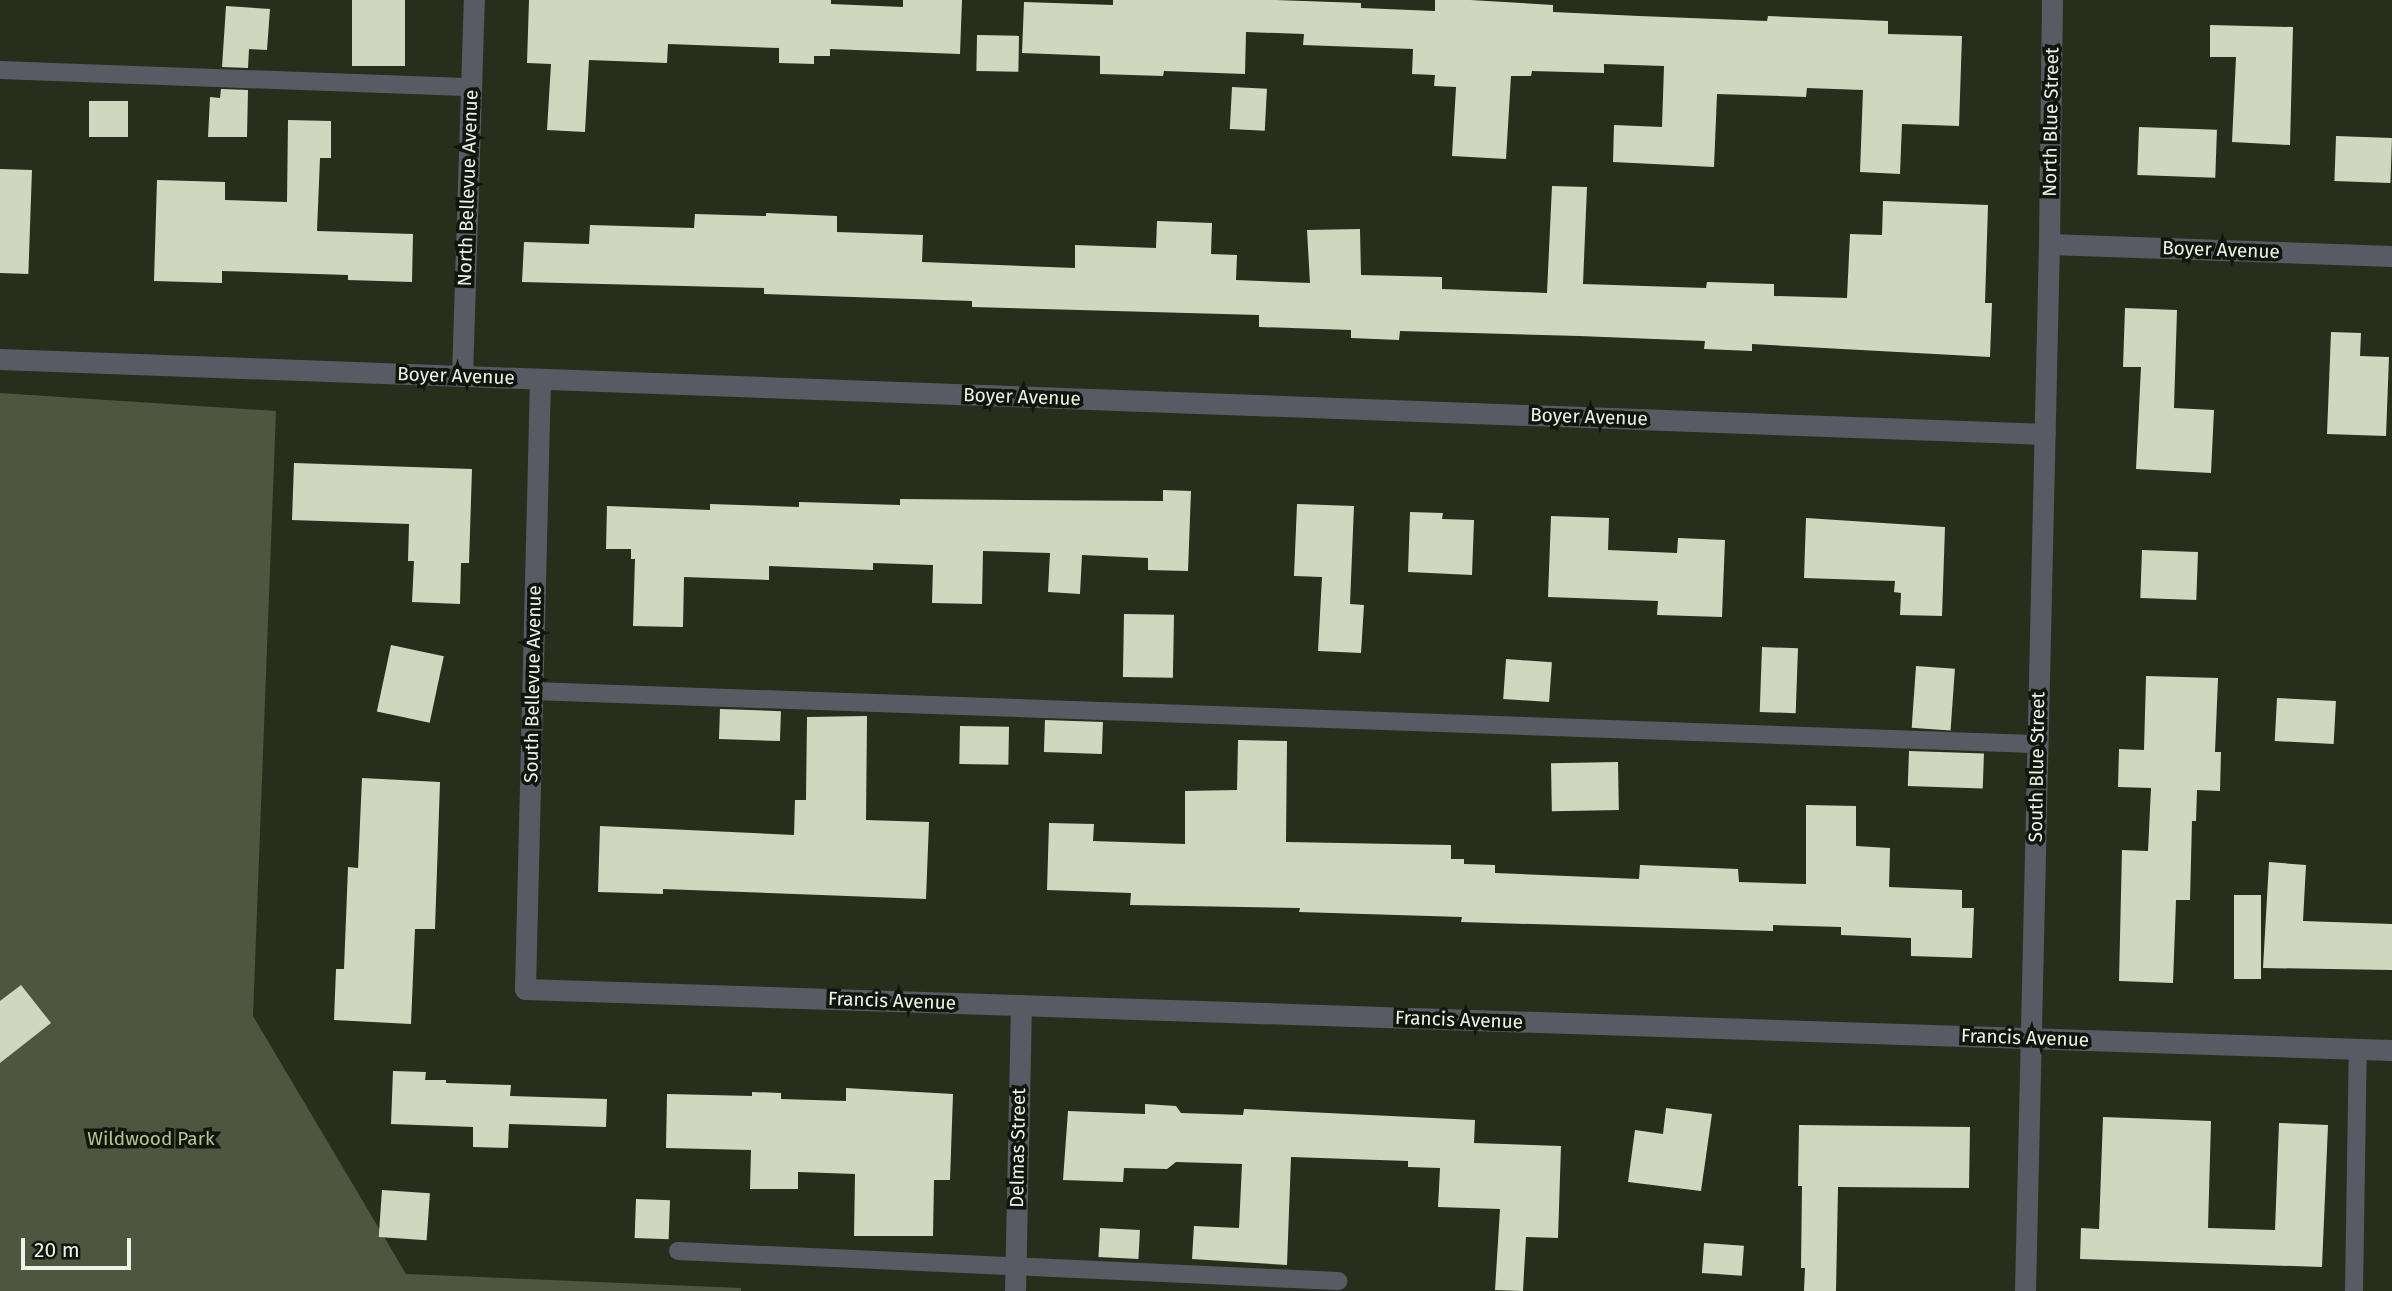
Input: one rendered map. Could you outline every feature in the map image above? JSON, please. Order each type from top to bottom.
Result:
[{"type":"street","name":"North Bellevue Avenue","points":[[462,376],[474,0]]},
{"type":"street","name":"North Blue Street","points":[[2049,244],[2052,0]]},
{"type":"street","name":"Boyer Avenue","points":[[2049,244],[2392,256]]},
{"type":"street","name":"South Blue Street","points":[[2025,1291],[2049,244]]},
{"type":"street","name":"Boyer Avenue","points":[[0,359],[2045,434]]},
{"type":"street","name":"South Bellevue Avenue","points":[[525,989],[540,379]]},
{"type":"street","name":"Francis Avenue","points":[[525,989],[2392,1049]]},
{"type":"street","name":"Delmas Street","points":[[1015,1291],[1021,1006]]},
{"type":"lane","points":[[0,70],[472,87]]},
{"type":"lane","points":[[533,691],[2038,744]]},
{"type":"lane","points":[[2354,1291],[2358,1048]]},
{"type":"lane","points":[[678,1251],[1338,1281]]},
{"type":"green space","name":"Wildwood Park","points":[[0,393],[276,411],[253,1016],[406,1274],[741,1288],[741,1291],[0,1291]]},
{"type":"building","points":[[352,0],[405,0],[405,66],[352,66]]},
{"type":"building","points":[[529,0],[831,0],[831,4],[903,7],[903,0],[962,0],[960,54],[830,49],[830,56],[814,56],[814,64],[779,63],[779,48],[668,44],[667,63],[589,60],[585,132],[547,130],[551,64],[527,63]]},
{"type":"building","points":[[1113,0],[1275,0],[1361,3],[1361,8],[1435,11],[1435,0],[1470,0],[1553,5],[1553,12],[1767,21],[1768,16],[1888,21],[1888,34],[1962,36],[1959,126],[1902,124],[1900,174],[1860,172],[1863,90],[1807,88],[1806,97],[1717,94],[1714,167],[1613,162],[1614,125],[1662,127],[1664,66],[1604,64],[1604,73],[1532,71],[1531,76],[1511,76],[1506,159],[1452,156],[1456,87],[1434,86],[1435,75],[1412,74],[1413,49],[1303,45],[1304,34],[1246,32],[1245,74],[1164,71],[1163,76],[1100,74],[1100,56],[1022,53],[1024,2],[1113,5]]},
{"type":"building","points":[[226,6],[270,9],[267,50],[249,49],[248,68],[222,67]]},
{"type":"building","points":[[2210,25],[2293,27],[2290,145],[2232,142],[2236,57],[2210,57]]},
{"type":"building","points":[[977,35],[1019,36],[1018,72],[976,71]]},
{"type":"building","points":[[1232,87],[1267,89],[1265,131],[1230,129]]},
{"type":"building","points":[[221,89],[248,90],[247,137],[208,137],[210,97],[220,98]]},
{"type":"building","points":[[89,101],[128,101],[128,137],[89,137]]},
{"type":"building","points":[[288,120],[331,121],[331,158],[320,158],[317,231],[413,234],[412,282],[348,280],[348,275],[222,271],[222,283],[154,281],[157,180],[225,182],[225,200],[287,202]]},
{"type":"building","points":[[2139,127],[2217,130],[2215,178],[2137,175]]},
{"type":"building","points":[[2336,136],[2392,138],[2390,183],[2334,181]]},
{"type":"building","points":[[0,169],[32,170],[28,274],[0,273]]},
{"type":"building","points":[[1552,186],[1587,187],[1583,284],[1706,288],[1707,282],[1774,284],[1774,296],[1847,298],[1850,234],[1882,235],[1883,201],[1988,205],[1985,303],[1992,303],[1990,357],[1752,344],[1752,351],[1704,349],[1705,341],[1579,336],[1400,331],[1399,340],[1351,338],[1351,330],[1259,327],[1259,315],[972,307],[972,301],[764,294],[764,288],[522,282],[524,242],[589,244],[590,225],[694,228],[695,214],[766,216],[766,213],[837,216],[837,232],[923,235],[922,262],[1075,268],[1075,245],[1156,248],[1157,221],[1212,223],[1211,254],[1237,255],[1236,280],[1310,283],[1307,230],[1360,229],[1361,275],[1442,277],[1442,289],[1547,293]]},
{"type":"building","points":[[2125,308],[2177,310],[2174,408],[2214,410],[2211,473],[2136,469],[2141,367],[2123,367]]},
{"type":"building","points":[[2331,332],[2361,333],[2360,356],[2389,357],[2386,436],[2327,434]]},
{"type":"building","points":[[294,463],[472,469],[469,563],[461,563],[460,604],[412,602],[414,561],[408,561],[409,524],[292,520]]},
{"type":"building","points":[[1163,490],[1191,491],[1188,571],[1148,570],[1148,558],[1082,555],[1080,594],[1048,592],[1050,553],[983,551],[982,604],[932,603],[933,565],[873,563],[873,570],[769,566],[769,580],[684,577],[683,627],[633,626],[635,559],[631,559],[631,549],[606,549],[607,506],[710,510],[710,504],[799,507],[799,502],[900,505],[900,499],[1163,501]]},
{"type":"building","points":[[1297,504],[1354,506],[1350,604],[1364,605],[1361,653],[1318,651],[1322,577],[1294,576]]},
{"type":"building","points":[[1410,512],[1443,513],[1442,519],[1474,520],[1472,575],[1408,572]]},
{"type":"building","points":[[1551,516],[1609,518],[1608,550],[1677,553],[1678,538],[1725,540],[1722,617],[1657,615],[1658,601],[1548,597]]},
{"type":"building","points":[[1806,518],[1945,527],[1942,616],[1900,615],[1901,593],[1894,592],[1895,581],[1804,578]]},
{"type":"building","points":[[2142,550],[2198,552],[2196,600],[2140,598]]},
{"type":"building","points":[[1124,614],[1174,615],[1173,678],[1123,677]]},
{"type":"building","points":[[391,645],[444,656],[430,723],[377,712]]},
{"type":"building","points":[[1762,647],[1798,648],[1796,713],[1760,712]]},
{"type":"building","points":[[1506,659],[1552,662],[1549,702],[1503,699]]},
{"type":"building","points":[[1916,666],[1955,669],[1951,731],[1912,728]]},
{"type":"building","points":[[2146,676],[2218,678],[2215,752],[2221,752],[2220,791],[2197,790],[2196,821],[2192,821],[2190,900],[2176,900],[2173,983],[2119,981],[2122,850],[2148,851],[2151,788],[2118,787],[2119,749],[2144,750]]},
{"type":"building","points":[[2277,698],[2336,701],[2334,744],[2275,741]]},
{"type":"building","points":[[720,709],[781,711],[780,741],[719,739]]},
{"type":"building","points":[[867,716],[866,820],[929,822],[926,899],[663,889],[663,894],[598,892],[600,826],[794,835],[795,800],[806,800],[807,717]]},
{"type":"building","points":[[1045,720],[1103,722],[1102,754],[1044,752]]},
{"type":"building","points":[[960,726],[1009,727],[1008,765],[959,764]]},
{"type":"building","points":[[1238,740],[1287,741],[1286,842],[1451,845],[1451,859],[1464,859],[1464,864],[1495,865],[1495,873],[1639,879],[1640,865],[1738,869],[1739,882],[1806,884],[1806,805],[1856,806],[1856,846],[1890,848],[1889,887],[1962,890],[1962,908],[1974,908],[1972,958],[1911,956],[1911,938],[1841,935],[1841,927],[1773,925],[1773,931],[1461,922],[1462,917],[1299,912],[1300,908],[1130,905],[1131,893],[1047,890],[1049,823],[1094,824],[1093,841],[1185,844],[1185,791],[1237,790]]},
{"type":"building","points":[[1909,751],[1984,754],[1983,789],[1908,786]]},
{"type":"building","points":[[1618,762],[1619,810],[1552,811],[1551,763]]},
{"type":"building","points":[[362,778],[440,782],[435,929],[415,929],[411,1024],[334,1020],[336,969],[344,969],[348,867],[358,868]]},
{"type":"building","points":[[2269,862],[2306,865],[2303,921],[2392,924],[2392,970],[2263,968]]},
{"type":"building","points":[[2234,895],[2261,895],[2261,979],[2234,979]]},
{"type":"building","points":[[21,985],[51,1023],[0,1063],[0,1001]]},
{"type":"building","points":[[393,1071],[426,1072],[425,1080],[446,1080],[446,1083],[511,1085],[510,1096],[607,1099],[606,1127],[509,1124],[508,1148],[473,1147],[473,1127],[391,1124]]},
{"type":"building","points":[[846,1088],[953,1094],[950,1180],[934,1180],[933,1236],[854,1236],[855,1174],[798,1172],[798,1189],[750,1189],[751,1150],[666,1148],[667,1094],[752,1096],[752,1092],[781,1093],[781,1099],[846,1101]]},
{"type":"building","points":[[1145,1104],[1176,1106],[1181,1113],[1243,1115],[1244,1109],[1475,1120],[1474,1143],[1561,1146],[1558,1238],[1526,1237],[1523,1291],[1495,1290],[1500,1209],[1438,1207],[1440,1168],[1408,1167],[1408,1161],[1291,1157],[1287,1265],[1192,1259],[1194,1226],[1239,1228],[1242,1164],[1176,1162],[1167,1169],[1124,1168],[1123,1182],[1063,1180],[1068,1111],[1145,1114]]},
{"type":"building","points":[[1666,1108],[1712,1114],[1701,1191],[1628,1182],[1635,1130],[1663,1134]]},
{"type":"building","points":[[2103,1117],[2211,1121],[2208,1228],[2275,1230],[2279,1123],[2328,1125],[2322,1267],[2080,1259],[2081,1228],[2099,1229]]},
{"type":"building","points":[[1799,1125],[1970,1127],[1969,1188],[1838,1187],[1836,1291],[1804,1291],[1805,1268],[1801,1268],[1802,1186],[1798,1186]]},
{"type":"building","points":[[382,1190],[430,1193],[427,1240],[379,1237]]},
{"type":"building","points":[[636,1199],[670,1200],[669,1239],[635,1238]]},
{"type":"building","points":[[1100,1228],[1140,1230],[1138,1259],[1098,1257]]},
{"type":"building","points":[[1704,1243],[1744,1246],[1742,1276],[1702,1273]]}]
